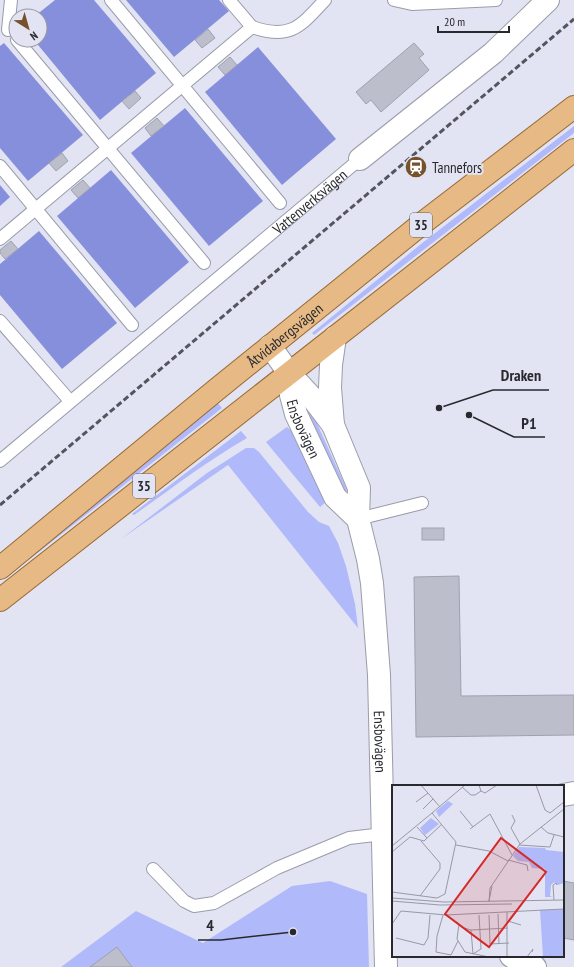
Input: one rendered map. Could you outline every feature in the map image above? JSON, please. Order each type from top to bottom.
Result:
[{"type":"main road","name":"Åtvidabergsvägen","points":[[0,568],[270,346],[424,222],[574,107]]},
{"type":"main road","name":"Åtvidabergsvägen","points":[[0,600],[574,150]]},
{"type":"street","name":"Vattenverksvägen","points":[[360,159],[493,53],[548,0]]},
{"type":"street","name":"Ensbovägen","points":[[333,425],[330,388],[331,365],[335,337]]},
{"type":"street","name":"Ensbovägen","points":[[270,346],[289,373],[314,400],[333,425],[359,488],[358,519],[368,559],[372,583],[379,675],[388,896],[386,967]]},
{"type":"street","name":"Ensbovägen","points":[[289,373],[291,395],[296,414],[335,497],[358,519]]},
{"type":"street","points":[[564,795],[574,793]]},
{"type":"street","points":[[513,957],[535,967]]},
{"type":"lane","points":[[111,0],[280,203]]},
{"type":"lane","points":[[229,0],[252,27],[264,32],[278,33],[300,26],[325,0]]},
{"type":"lane","points":[[394,0],[412,4],[496,0]]},
{"type":"lane","points":[[0,239],[252,27]]},
{"type":"lane","points":[[20,48],[108,148],[204,263]]},
{"type":"lane","name":"Vattenverksvägen","points":[[0,461],[360,159]]},
{"type":"lane","points":[[0,166],[132,325]]},
{"type":"lane","points":[[2,328],[70,401]]},
{"type":"lane","points":[[358,519],[422,502]]},
{"type":"lane","points":[[153,869],[184,901],[194,906],[214,903],[277,868],[348,838],[386,826]]},
{"type":"shaded area","points":[[55,0],[94,0],[156,73],[100,120],[41,48],[48,48],[48,8],[45,8]]},
{"type":"shaded area","points":[[126,0],[219,0],[229,11],[174,57]]},
{"type":"shaded area","points":[[4,43],[83,135],[28,181],[0,148],[0,46]]},
{"type":"shaded area","points":[[258,47],[336,139],[282,185],[205,92]]},
{"type":"shaded area","points":[[185,108],[263,201],[209,246],[131,153]]},
{"type":"shaded area","points":[[574,126],[574,133],[314,335],[312,333],[421,244]]},
{"type":"shaded area","points":[[111,170],[189,262],[135,308],[57,216]]},
{"type":"shaded area","points":[[0,185],[10,197],[0,206]]},
{"type":"shaded area","points":[[39,231],[117,323],[62,369],[0,295],[0,264]]},
{"type":"shaded area","points":[[217,402],[222,408],[31,558],[29,556]]},
{"type":"shaded area","points":[[311,410],[347,490],[345,492],[308,412]]},
{"type":"shaded area","points":[[287,427],[296,435],[326,502],[320,507],[266,442]]},
{"type":"shaded area","points":[[241,431],[247,438],[203,466],[134,515],[132,514]]},
{"type":"shaded area","points":[[246,448],[254,448],[259,452],[308,512],[319,522],[329,526],[338,543],[346,566],[355,604],[358,628],[228,465],[121,539],[207,473]]},
{"type":"shaded area","points":[[330,881],[367,894],[369,967],[61,967],[136,911],[203,943],[292,886]]},
{"type":"building","points":[[208,29],[215,38],[202,48],[195,40]]},
{"type":"building","points":[[414,43],[424,54],[419,58],[429,70],[381,112],[371,100],[366,104],[356,92]]},
{"type":"building","points":[[230,57],[237,65],[225,75],[218,67]]},
{"type":"building","points":[[135,91],[141,98],[129,109],[122,101]]},
{"type":"building","points":[[157,118],[164,126],[151,136],[145,128]]},
{"type":"building","points":[[62,153],[68,161],[56,171],[49,163]]},
{"type":"building","points":[[83,180],[90,188],[78,198],[71,190]]},
{"type":"building","points":[[11,241],[18,249],[5,259],[0,253],[0,250]]},
{"type":"building","points":[[422,528],[444,528],[444,540],[422,540]]},
{"type":"building","points":[[459,576],[461,696],[574,695],[574,735],[416,737],[414,577]]},
{"type":"building","points":[[564,881],[574,883],[574,940],[564,938]]},
{"type":"building","points":[[117,947],[132,967],[90,967]]},
{"type":"railway","points":[[0,505],[574,19]]},
{"type":"place","name":"Tannefors","points":[[416,167]]},
{"type":"place","name":"Draken","points":[[439,408]]},
{"type":"place","name":"P1","points":[[469,415]]},
{"type":"place","name":"4","points":[[293,932]]}]
